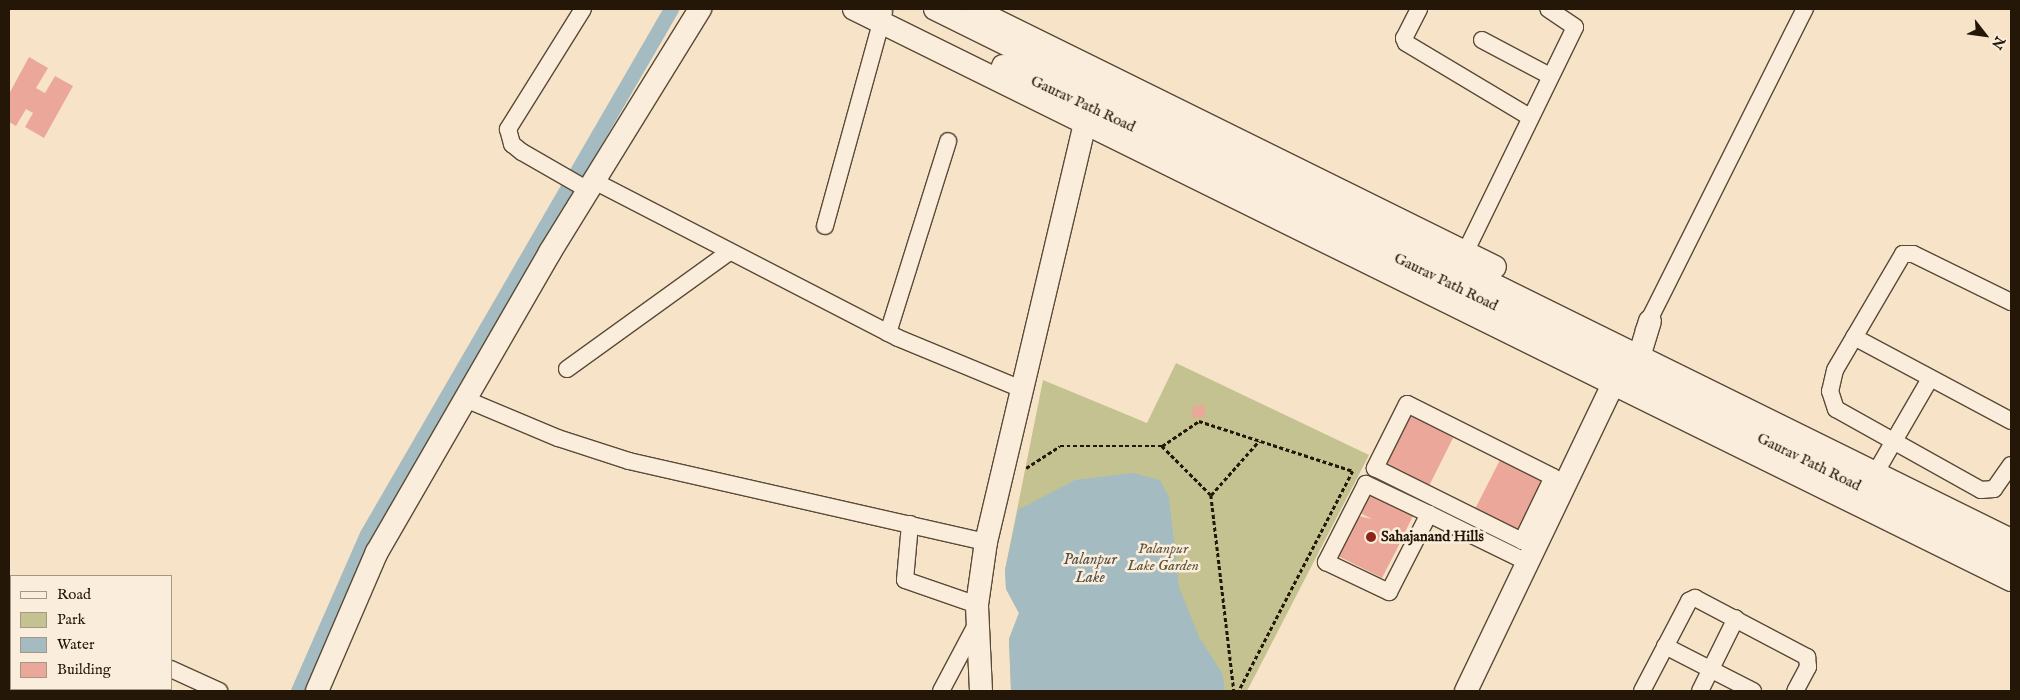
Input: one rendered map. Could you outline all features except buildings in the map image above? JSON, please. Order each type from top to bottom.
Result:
[{"type":"street","points":[[583,9],[508,129],[512,144],[522,152],[560,173],[728,253],[888,333],[1021,389]]},
{"type":"street","points":[[317,691],[377,552],[587,185],[700,9]]},
{"type":"street","name":"Gaurav Path Road","points":[[854,9],[881,14],[1089,105],[1462,259],[1628,368],[1878,467],[2011,540]]},
{"type":"street","name":"Gaurav Path Road","points":[[935,9],[1089,105],[1628,368],[2011,562]]},
{"type":"street","points":[[974,9],[1462,259],[1528,116],[1575,24],[1548,9]]},
{"type":"street","points":[[1418,9],[1404,38],[1406,43],[1528,116]]},
{"type":"street","points":[[1466,691],[1529,550],[1628,368],[1805,9]]},
{"type":"street","points":[[825,226],[881,14]]},
{"type":"street","points":[[1482,40],[1550,76]]},
{"type":"street","points":[[981,691],[977,614],[986,542],[1089,105]]},
{"type":"street","points":[[888,333],[948,141]]},
{"type":"street","points":[[567,369],[728,253]]},
{"type":"street","points":[[2011,302],[1913,254],[1903,254],[1834,370],[1830,391],[1836,409],[1980,490],[1994,489],[2011,464]]},
{"type":"street","points":[[1854,337],[2011,421]]},
{"type":"street","points":[[1628,368],[2011,580]]},
{"type":"street","points":[[1930,379],[1878,467],[2011,526]]},
{"type":"street","points":[[465,399],[558,438],[629,461],[986,542]]},
{"type":"street","points":[[1407,404],[1553,476],[1529,550],[1375,468],[1407,404]]},
{"type":"street","points":[[1429,514],[1389,592],[1326,562],[1366,484],[1429,514],[1529,550]]},
{"type":"street","points":[[910,524],[905,580],[977,614]]},
{"type":"street","points":[[1642,691],[1692,598],[1736,618],[1807,657],[1808,667],[1795,691]]},
{"type":"street","points":[[941,691],[977,614]]},
{"type":"street","points":[[1700,691],[1736,618]]},
{"type":"street","points":[[1665,646],[1750,691]]},
{"type":"street","points":[[172,670],[219,691]]},
{"type":"path","points":[[1026,468],[1060,446],[1162,446],[1199,421],[1353,471],[1239,691]]},
{"type":"path","points":[[1211,494],[1259,441]]},
{"type":"path","points":[[1162,446],[1211,494],[1234,691]]},
{"type":"green space","name":"Palanpur Lake Garden","points":[[1176,363],[1369,455],[1247,691],[1011,691],[1009,639],[1019,613],[1006,589],[1005,570],[1043,380],[1147,423]]},
{"type":"water","name":"Palanpur Lake","points":[[1133,473],[1160,480],[1169,497],[1179,587],[1199,637],[1222,673],[1225,691],[1011,691],[1009,639],[1019,613],[1006,589],[1005,570],[1018,510],[1075,480]]},
{"type":"waterway","points":[[298,691],[367,534],[671,9]]},
{"type":"place","name":"Sahajanand Hills","points":[[1371,537]]}]
